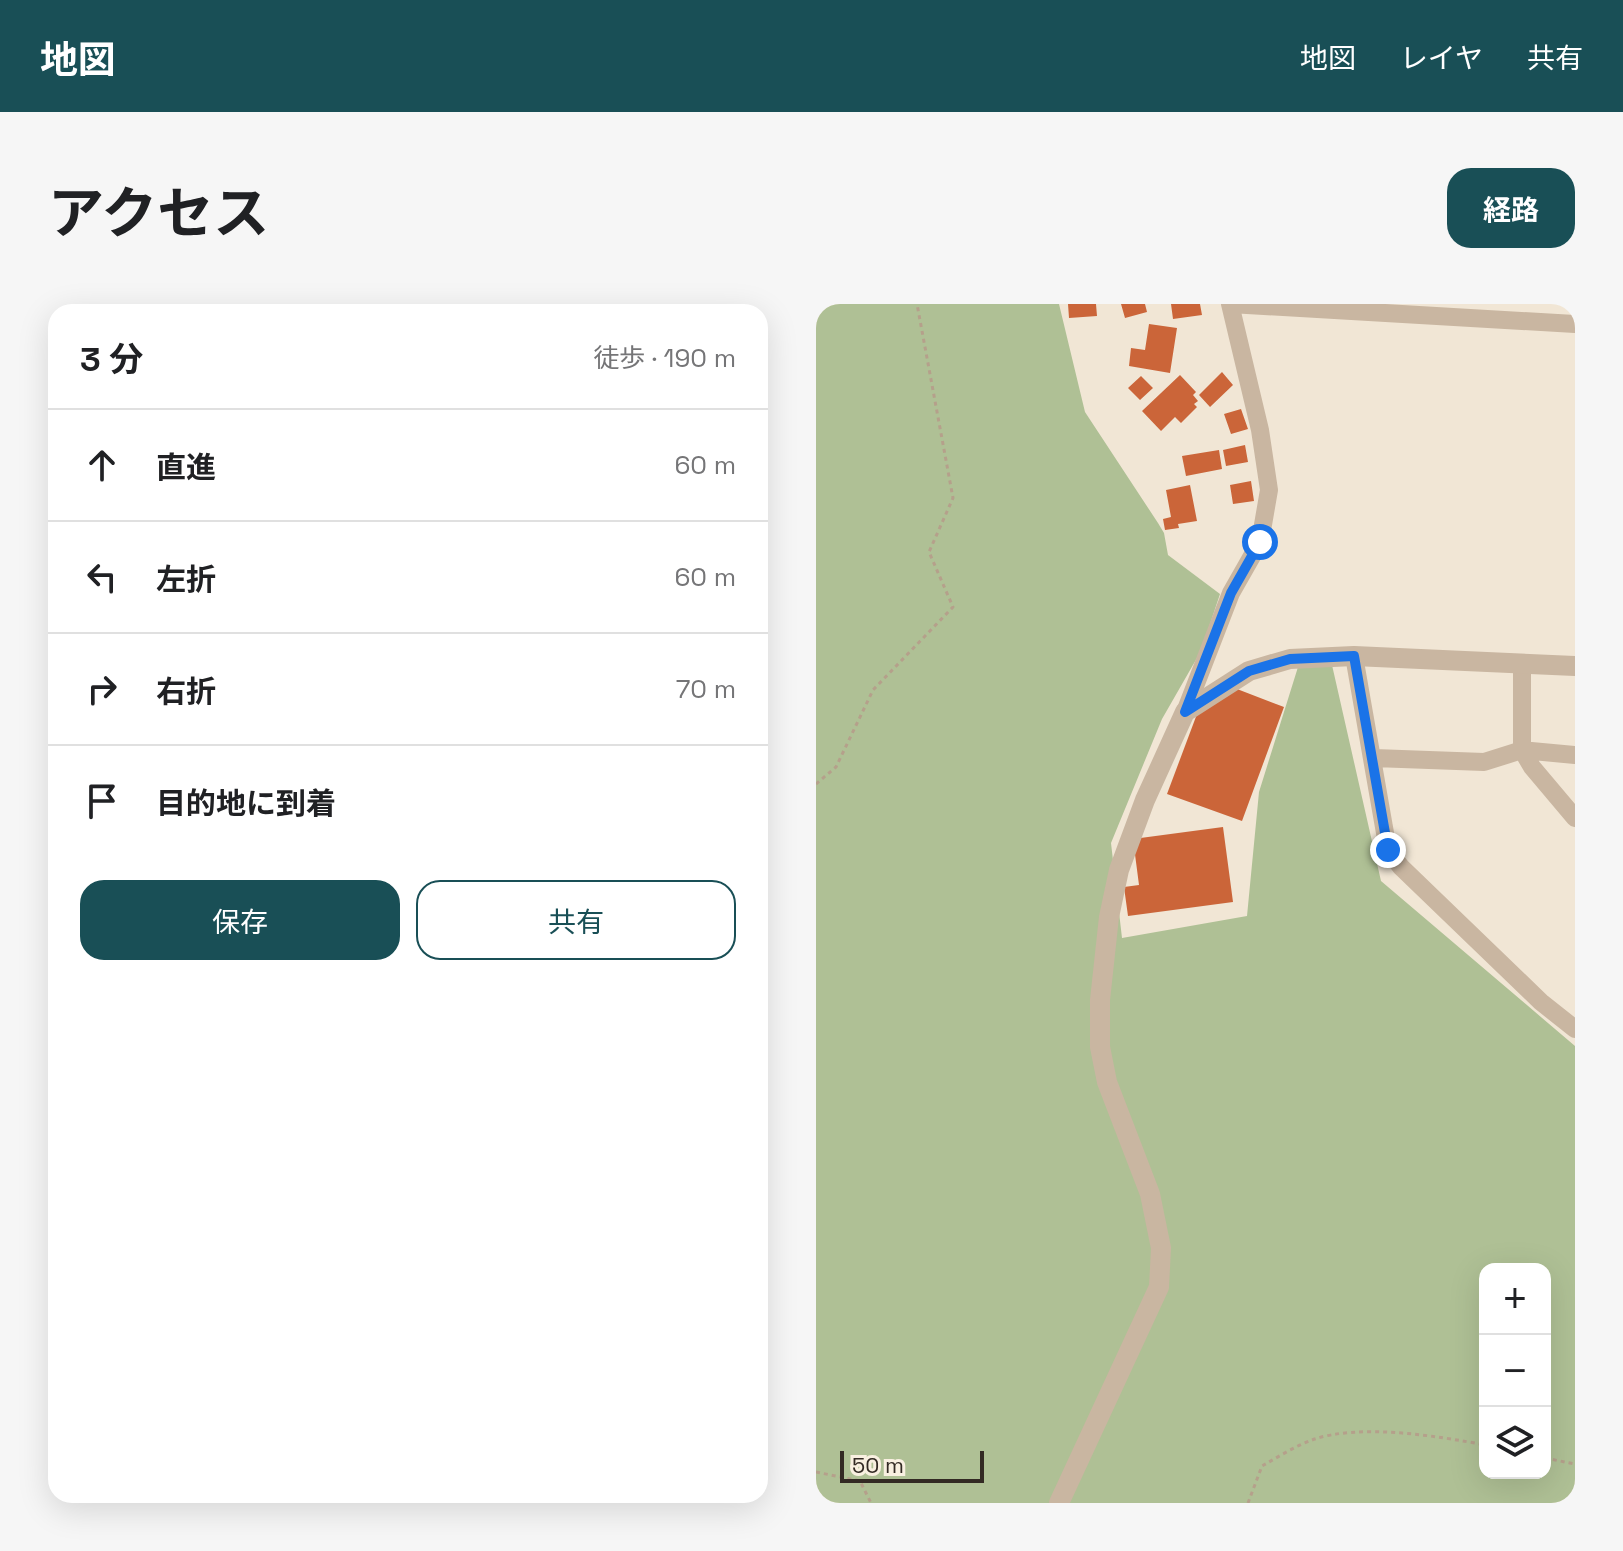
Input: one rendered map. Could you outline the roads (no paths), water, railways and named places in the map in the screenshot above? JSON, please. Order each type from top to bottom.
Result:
[{"type":"street","points":[[1059,1502],[1159,1287],[1161,1248],[1150,1194],[1107,1082],[1100,1047],[1100,1000],[1109,917],[1119,870],[1231,593],[1260,542],[1269,490],[1260,430],[1230,304],[1575,324]]},
{"type":"street","points":[[1185,712],[1249,671],[1290,659],[1354,656],[1575,666]]},
{"type":"street","points":[[1354,656],[1388,850],[1401,867],[1541,1002],[1575,1029]]},
{"type":"street","points":[[1522,664],[1522,750],[1532,767],[1575,818]]},
{"type":"street","points":[[1374,758],[1484,762],[1522,750],[1575,755]]}]
